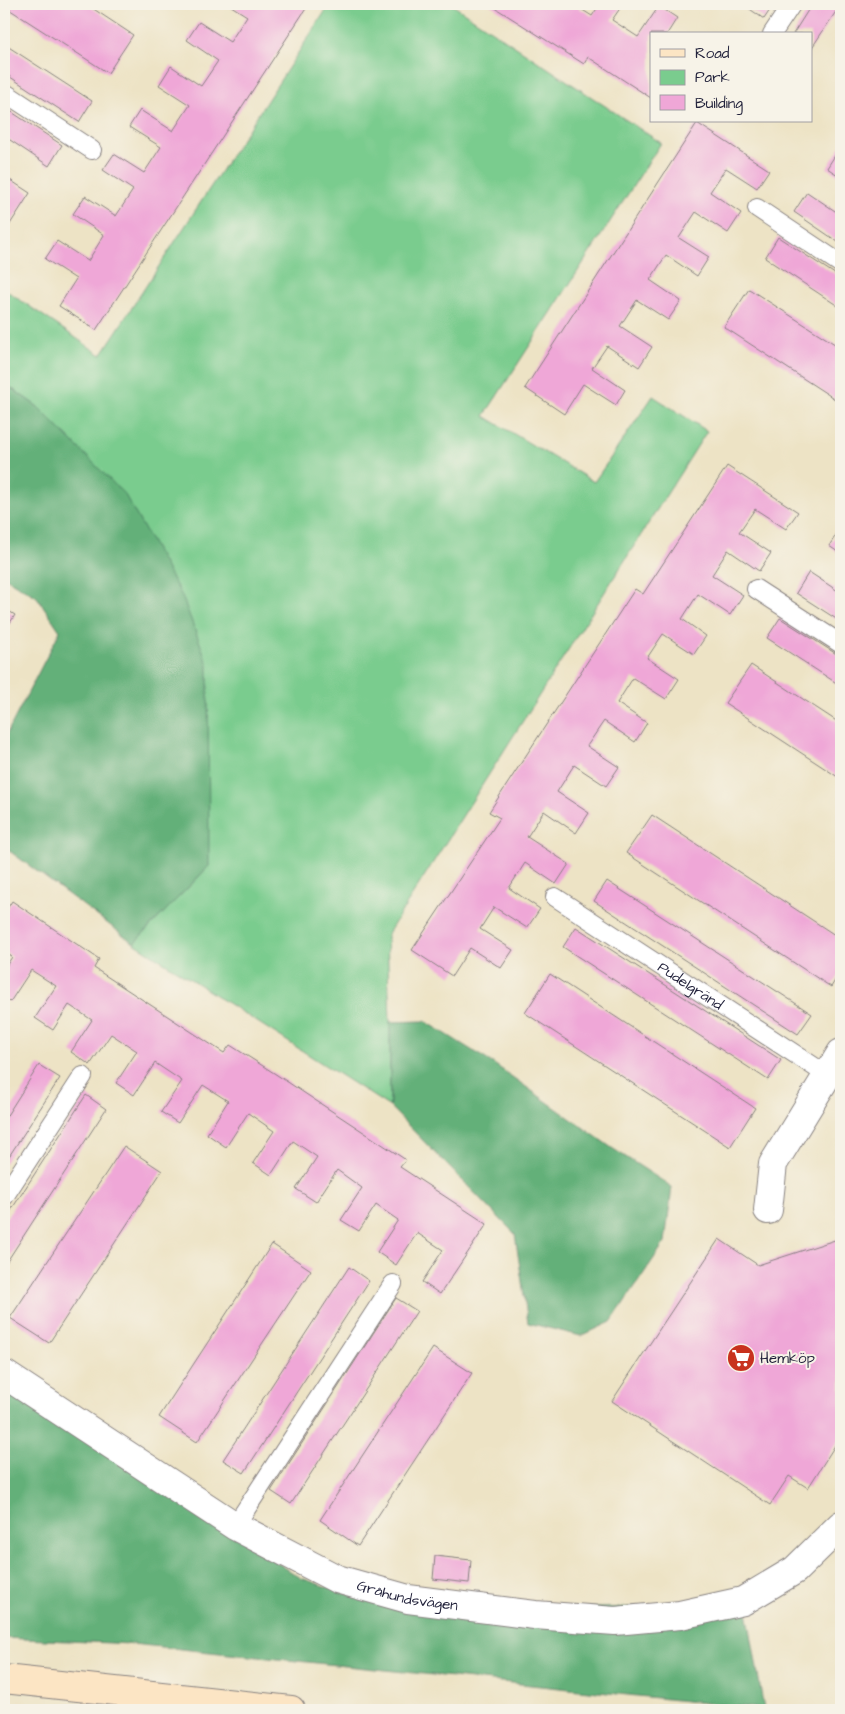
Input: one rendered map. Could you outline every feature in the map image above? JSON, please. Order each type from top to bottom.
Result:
[{"type":"main road","points":[[4,1679],[291,1710]]},
{"type":"street","points":[[768,1210],[772,1164],[841,1053]]},
{"type":"street","name":"Gråhundsvägen","points":[[4,1374],[235,1526],[337,1579],[408,1599],[535,1615],[615,1621],[680,1614],[744,1601],[795,1570],[841,1525]]},
{"type":"lane","points":[[773,32],[792,4]]},
{"type":"lane","points":[[4,92],[92,150]]},
{"type":"lane","points":[[757,208],[841,264]]},
{"type":"lane","points":[[756,589],[841,644]]},
{"type":"lane","name":"Pudelgränd","points":[[555,897],[826,1075]]},
{"type":"lane","points":[[4,1197],[83,1076]]},
{"type":"lane","points":[[235,1526],[393,1284]]},
{"type":"green space","points":[[330,4],[451,4],[661,143],[484,416],[594,482],[653,396],[707,431],[387,935],[390,1107],[134,943],[209,866],[38,407],[4,383],[4,289],[101,355]]},
{"type":"green space","points":[[4,383],[38,407],[125,495],[182,596],[208,664],[209,866],[134,943],[4,847],[4,739],[60,631],[37,597],[4,577]]},
{"type":"green space","points":[[425,1021],[494,1064],[612,1148],[672,1187],[665,1242],[611,1322],[581,1336],[528,1323],[515,1234],[390,1107],[390,1022]]},
{"type":"green space","points":[[4,1387],[301,1578],[362,1599],[437,1611],[746,1605],[764,1709],[132,1644],[4,1638]]},
{"type":"building","points":[[4,4],[86,4],[133,35],[108,73],[4,6]]},
{"type":"building","points":[[228,4],[309,4],[96,330],[59,306],[76,279],[45,259],[57,241],[88,261],[104,235],[73,214],[85,196],[116,216],[133,190],[103,170],[114,154],[144,173],[161,147],[129,127],[140,110],[173,131],[190,105],[159,85],[171,66],[201,86],[218,61],[187,40],[199,22],[230,42],[247,16]]},
{"type":"building","points":[[489,4],[573,4],[592,16],[600,4],[623,4],[612,20],[638,37],[659,6],[677,18],[668,32],[650,32],[650,97],[588,57],[584,64]]},
{"type":"building","points":[[745,4],[774,4],[764,19]]},
{"type":"building","points":[[812,4],[841,4],[812,48],[812,32],[794,32]]},
{"type":"building","points":[[4,44],[92,101],[79,122],[4,73]]},
{"type":"building","points":[[4,107],[62,145],[49,166],[4,136]]},
{"type":"building","points":[[697,123],[769,170],[757,188],[726,168],[710,192],[741,213],[728,233],[696,212],[679,238],[709,257],[697,276],[666,255],[650,280],[681,301],[668,320],[637,300],[620,326],[652,347],[639,367],[607,346],[592,368],[625,390],[616,405],[583,384],[564,414],[525,388]]},
{"type":"building","points":[[841,146],[841,177],[827,168]]},
{"type":"building","points":[[4,176],[30,193],[5,232],[4,231]]},
{"type":"building","points":[[807,192],[841,215],[841,244],[794,212]]},
{"type":"building","points":[[778,237],[841,278],[841,308],[765,258]]},
{"type":"building","points":[[749,289],[841,348],[841,403],[724,327]]},
{"type":"building","points":[[727,466],[798,512],[786,529],[755,509],[739,532],[771,553],[759,571],[728,550],[712,575],[743,595],[730,615],[698,594],[682,619],[706,636],[694,654],[663,634],[647,658],[679,679],[666,699],[633,678],[617,703],[647,723],[635,742],[604,721],[587,746],[619,767],[606,786],[574,765],[557,792],[589,813],[576,833],[544,811],[527,837],[569,864],[556,884],[525,863],[509,888],[540,909],[527,928],[494,907],[480,929],[513,950],[501,968],[470,948],[452,976],[412,950],[500,818],[489,812],[635,589],[643,594]]},
{"type":"building","points":[[841,527],[841,554],[829,546]]},
{"type":"building","points":[[809,572],[841,593],[841,622],[796,593]]},
{"type":"building","points":[[4,608],[15,615],[4,632]]},
{"type":"building","points":[[780,618],[841,657],[841,686],[767,638]]},
{"type":"building","points":[[751,665],[841,724],[841,779],[725,703]]},
{"type":"building","points":[[652,815],[841,939],[841,971],[831,987],[626,853]]},
{"type":"building","points":[[607,881],[812,1014],[798,1034],[594,901]]},
{"type":"building","points":[[12,901],[99,959],[94,968],[224,1053],[230,1045],[274,1073],[406,1160],[400,1167],[487,1224],[440,1294],[422,1282],[443,1250],[417,1233],[396,1265],[377,1252],[398,1220],[376,1205],[359,1231],[341,1220],[362,1188],[337,1170],[316,1202],[296,1189],[317,1157],[293,1141],[271,1175],[253,1163],[274,1131],[248,1113],[226,1147],[207,1134],[228,1101],[203,1085],[178,1123],[161,1112],[182,1081],[155,1063],[134,1095],[116,1083],[137,1051],[111,1034],[90,1065],[71,1052],[92,1020],[69,1005],[53,1030],[35,1018],[56,986],[31,970],[10,1002],[4,997],[4,969],[12,957],[4,951],[4,911]]},
{"type":"building","points":[[576,927],[781,1060],[768,1080],[563,947]]},
{"type":"building","points":[[550,974],[755,1108],[730,1147],[525,1013]]},
{"type":"building","points":[[39,1065],[60,1078],[4,1164],[4,1120]]},
{"type":"building","points":[[86,1095],[106,1109],[4,1266],[4,1221]]},
{"type":"building","points":[[124,1146],[162,1171],[49,1343],[10,1318]]},
{"type":"building","name":"Hemköp","points":[[841,1238],[841,1436],[808,1488],[789,1476],[770,1505],[612,1401],[719,1239],[758,1265]]},
{"type":"building","points":[[272,1244],[311,1270],[197,1442],[159,1417]]},
{"type":"building","points":[[349,1267],[369,1281],[244,1473],[223,1460]]},
{"type":"building","points":[[396,1298],[417,1311],[291,1504],[271,1491]]},
{"type":"building","points":[[433,1348],[472,1373],[358,1546],[320,1520]]},
{"type":"building","points":[[435,1556],[471,1560],[469,1583],[433,1579]]},
{"type":"place","name":"Hemköp","points":[[741,1358]]}]
